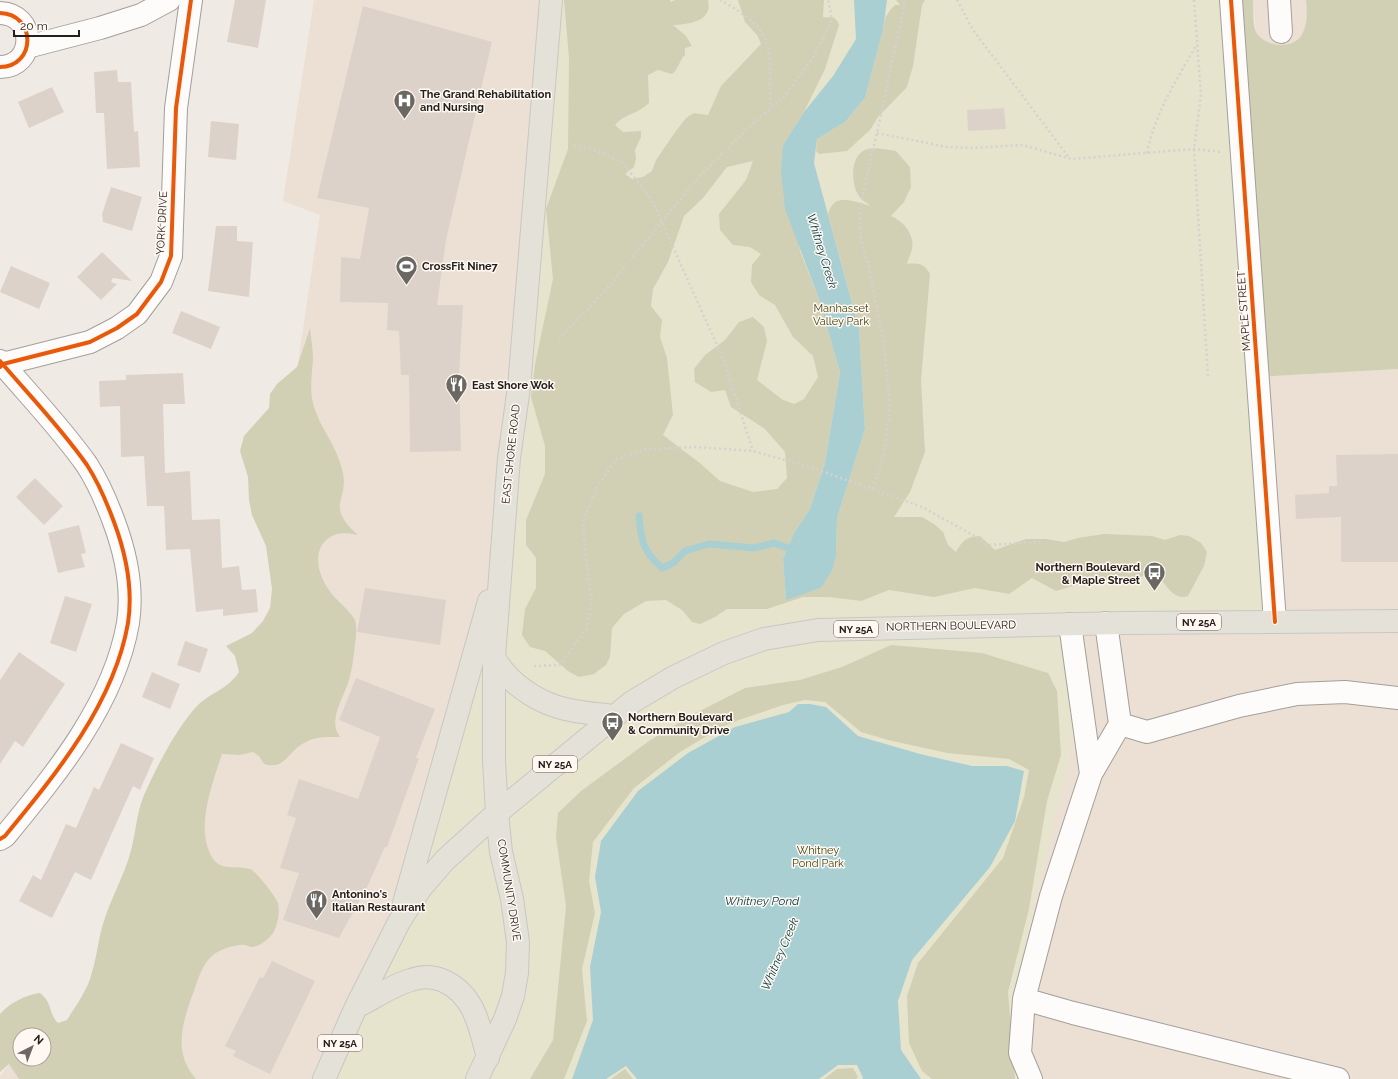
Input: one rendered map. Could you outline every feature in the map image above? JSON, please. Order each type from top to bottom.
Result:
[{"type":"main road","name":"EAST SHORE ROAD","points":[[497,813],[494,761],[494,657],[509,458],[519,387],[551,0]]},
{"type":"main road","points":[[399,922],[502,554]]},
{"type":"main road","name":"NORTHERN BOULEVARD","points":[[324,1079],[356,1007],[399,922],[420,889],[445,860],[497,813],[613,716],[654,688],[698,664],[743,645],[764,639],[818,630],[1106,623],[1398,621]]},
{"type":"main road","points":[[494,657],[512,680],[547,703],[568,709],[613,716]]},
{"type":"main road","name":"COMMUNITY DRIVE","points":[[477,1079],[505,1019],[513,996],[517,973],[518,942],[512,899],[501,852],[497,813]]},
{"type":"main road","points":[[356,1007],[409,980],[418,978],[437,978],[458,989],[473,1008],[480,1026],[488,1058]]},
{"type":"street","points":[[27,47],[100,28],[141,15],[169,0]]},
{"type":"street","name":"YORK DRIVE","points":[[1,364],[90,342],[117,328],[137,314],[160,282],[171,256],[175,115],[191,0]]},
{"type":"street","name":"MAPLE STREET","points":[[1231,0],[1275,622]]},
{"type":"street","points":[[1279,0],[1282,32]]},
{"type":"street","points":[[0,13],[7,13],[22,22],[26,30],[27,47],[24,54],[18,61],[11,65],[0,67]]},
{"type":"street","points":[[0,839],[5,836],[45,786],[82,733],[102,697],[118,662],[128,623],[129,591],[123,547],[108,505],[88,466],[61,432],[1,364]]},
{"type":"street","points":[[1030,1079],[1020,1053],[1024,999],[1051,896],[1091,774],[1120,724],[1106,623]]},
{"type":"street","points":[[1070,624],[1091,774]]},
{"type":"street","points":[[1120,724],[1147,732],[1239,706],[1297,694],[1345,692],[1398,698]]},
{"type":"street","points":[[1024,999],[1073,1013],[1338,1079]]},
{"type":"path","points":[[720,0],[744,13],[765,37],[769,57],[770,109]]},
{"type":"path","points":[[559,339],[604,292],[698,177],[755,121],[782,100],[813,58],[832,19],[828,0]]},
{"type":"path","points":[[873,489],[884,454],[890,406],[884,345],[868,263],[861,240],[859,210],[905,0]]},
{"type":"path","points":[[957,0],[973,30],[1071,159]]},
{"type":"path","points":[[1194,0],[1201,95],[1194,149],[1208,377]]},
{"type":"path","points":[[1147,153],[1151,132],[1156,117],[1197,44]]},
{"type":"path","points":[[877,133],[948,147],[972,148],[1023,145],[1071,159],[1194,149],[1242,154]]},
{"type":"path","points":[[574,146],[592,149],[622,162],[652,200],[724,361],[753,451]]},
{"type":"path","points":[[534,666],[560,665],[587,628],[592,602],[586,561],[583,522],[598,486],[615,460],[647,449],[696,447],[753,451],[821,471],[922,507],[980,539],[986,545],[1041,542]]},
{"type":"shaded area","points":[[314,0],[551,0],[502,554],[399,922],[324,1079],[95,1079],[222,754],[321,598],[292,403],[320,215],[283,201]]},
{"type":"shaded area","points":[[1253,0],[1306,0],[1309,48],[1257,48]]},
{"type":"shaded area","points":[[1398,369],[1398,1079],[1024,1079],[1014,999],[1066,773],[1073,730],[1070,624],[1258,377]]},
{"type":"shaded area","points":[[9,1064],[29,1079],[0,1079],[0,1076]]},
{"type":"green space","name":"Manhasset Valley Park","points":[[551,0],[1231,0],[1274,621],[1071,624],[1073,730],[1066,773],[1014,999],[1024,1079],[324,1079],[399,922],[502,554]]},
{"type":"green space","points":[[564,0],[670,0],[671,2],[675,0],[708,0],[709,7],[707,13],[703,17],[686,24],[673,25],[686,36],[692,46],[685,48],[685,55],[681,59],[676,70],[672,74],[658,70],[648,75],[649,103],[640,110],[623,118],[615,125],[623,132],[641,131],[641,137],[635,150],[636,159],[634,167],[625,174],[632,179],[643,177],[652,171],[656,160],[686,118],[694,113],[708,115],[721,86],[761,44],[757,35],[745,22],[738,0],[824,0],[823,17],[835,18],[838,22],[839,25],[825,69],[804,112],[783,145],[800,251],[818,296],[840,372],[825,463],[810,509],[794,533],[783,559],[786,599],[821,588],[836,556],[837,518],[865,429],[859,329],[828,214],[835,202],[840,200],[871,206],[861,199],[856,190],[853,169],[858,156],[862,152],[874,148],[896,151],[910,167],[911,187],[904,202],[891,216],[904,225],[912,238],[912,249],[907,264],[920,264],[930,274],[921,381],[925,452],[910,492],[894,517],[922,517],[934,524],[943,532],[948,545],[956,552],[968,538],[980,536],[995,550],[1026,539],[1046,539],[1064,542],[1104,534],[1152,536],[1165,540],[1180,535],[1189,536],[1201,543],[1207,552],[1204,566],[1188,596],[1180,597],[1174,594],[1157,577],[1150,574],[1141,577],[1130,585],[1114,578],[1099,583],[1086,582],[1056,591],[1032,578],[1009,594],[975,588],[934,597],[889,590],[861,601],[829,597],[803,597],[767,609],[727,609],[700,624],[692,622],[682,610],[666,600],[646,601],[624,614],[612,628],[610,657],[606,665],[594,674],[579,677],[568,671],[545,651],[530,647],[522,635],[525,609],[536,588],[536,558],[526,545],[526,520],[545,474],[545,446],[531,397],[535,364],[553,279],[546,209],[568,149],[569,58]],"holes":[[[753,161],[746,180],[719,214],[720,230],[733,245],[750,247],[761,254],[752,265],[751,282],[759,295],[775,305],[793,337],[813,356],[818,377],[804,399],[794,404],[783,400],[757,380],[767,341],[764,327],[753,317],[739,322],[725,340],[705,355],[694,369],[695,382],[711,392],[725,390],[731,407],[765,429],[785,452],[787,478],[777,489],[753,492],[720,481],[701,464],[663,435],[673,415],[667,358],[660,337],[662,320],[651,306],[653,289],[668,262],[684,216],[703,198],[727,167]]]},
{"type":"green space","points":[[896,0],[925,0],[922,5],[913,66],[907,87],[878,117],[870,130],[847,151],[819,154],[816,151],[817,139],[845,122],[865,98],[885,18],[895,5],[900,5]]},
{"type":"green space","points":[[1231,0],[1253,0],[1255,31],[1257,34],[1272,44],[1285,45],[1297,40],[1303,32],[1307,14],[1306,0],[1398,0],[1398,369],[1258,377]]},
{"type":"green space","points":[[310,328],[313,355],[311,383],[312,401],[317,415],[340,461],[344,480],[340,502],[342,516],[348,525],[358,535],[341,533],[333,535],[326,540],[322,546],[318,558],[318,565],[325,584],[349,612],[355,620],[356,625],[356,639],[351,671],[347,687],[338,709],[335,723],[336,730],[340,737],[323,737],[310,740],[300,745],[282,762],[271,765],[264,764],[259,756],[253,752],[240,755],[222,754],[214,777],[205,815],[206,840],[209,851],[217,863],[226,867],[250,869],[261,879],[274,895],[278,903],[279,910],[275,930],[269,938],[258,946],[236,946],[218,952],[212,956],[203,968],[186,1013],[182,1036],[184,1058],[196,1079],[19,1079],[9,1064],[0,1072],[0,1014],[4,1010],[23,998],[40,993],[47,1000],[53,1016],[58,1023],[67,1020],[88,985],[101,930],[130,854],[141,802],[144,795],[168,748],[189,715],[202,701],[224,687],[239,672],[235,656],[226,646],[252,633],[263,621],[270,608],[272,589],[266,546],[252,515],[249,500],[248,477],[240,451],[244,436],[269,408],[270,394],[277,384],[297,367]]},
{"type":"green space","points":[[891,645],[982,653],[1048,673],[1057,691],[1061,755],[1047,801],[1029,909],[1008,992],[1015,1079],[932,1079],[922,1071],[909,1043],[907,996],[918,963],[1003,858],[1024,797],[1029,770],[1009,759],[947,753],[888,740],[861,732],[825,702],[805,700],[783,705],[722,727],[680,752],[634,788],[593,842],[589,881],[595,913],[582,969],[587,1021],[564,1079],[530,1079],[553,1040],[566,906],[556,837],[558,813],[581,791],[649,741],[692,715],[745,688],[800,680],[842,667]]},
{"type":"green space","points":[[853,1068],[858,1077],[856,1079],[824,1079],[837,1069]]},
{"type":"green space","points":[[625,1069],[633,1079],[611,1079]]},
{"type":"water","name":"Whitney Creek","points":[[854,0],[887,0],[883,30],[865,98],[845,122],[817,139],[814,163],[859,329],[865,429],[837,518],[836,556],[832,570],[821,588],[786,600],[783,559],[794,533],[810,509],[825,463],[840,372],[818,296],[785,209],[781,170],[783,145],[804,112],[833,76],[856,39]]},
{"type":"water","name":"Whitney Pond","points":[[798,704],[810,704],[826,707],[858,736],[920,754],[972,766],[1007,766],[1024,771],[1015,821],[990,867],[912,960],[898,1001],[901,1050],[921,1079],[862,1079],[863,1078],[857,1065],[838,1065],[819,1079],[637,1079],[626,1066],[606,1079],[572,1079],[593,1020],[590,967],[601,912],[595,877],[601,841],[638,791],[688,753],[735,727],[789,712]]},
{"type":"building","points":[[235,0],[266,0],[258,48],[227,42]]},
{"type":"building","name":"The Grand Rehabilitation and Nursing","points":[[363,6],[492,42],[446,240],[437,305],[463,305],[459,377],[461,451],[410,452],[409,375],[401,375],[399,331],[387,330],[388,303],[340,302],[341,257],[360,259],[369,208],[317,198]]},
{"type":"building","points":[[117,70],[118,82],[131,82],[134,132],[138,131],[140,167],[107,169],[104,113],[96,113],[94,72]]},
{"type":"building","points":[[52,87],[64,112],[29,128],[18,102]]},
{"type":"building","points":[[1004,108],[1006,129],[968,131],[967,110]]},
{"type":"building","points":[[211,121],[239,124],[236,160],[208,157]]},
{"type":"building","points":[[111,187],[142,197],[132,231],[103,222],[102,214]]},
{"type":"building","points":[[216,226],[237,226],[237,241],[253,242],[249,297],[208,291]]},
{"type":"building","points":[[102,252],[132,281],[113,278],[111,282],[117,284],[101,300],[77,277]]},
{"type":"building","points":[[11,266],[50,283],[39,309],[0,292]]},
{"type":"building","points":[[181,311],[220,327],[211,349],[172,333]]},
{"type":"building","points":[[183,373],[185,404],[163,404],[165,473],[190,471],[192,520],[220,519],[222,568],[239,566],[242,590],[256,589],[258,612],[223,616],[223,609],[196,612],[190,549],[166,550],[164,506],[147,506],[144,456],[121,457],[120,406],[100,407],[99,381],[126,380],[126,375]]},
{"type":"building","points":[[1398,454],[1398,562],[1341,562],[1341,517],[1296,519],[1295,495],[1329,493],[1329,486],[1337,486],[1336,455]]},
{"type":"building","points":[[35,478],[63,506],[44,525],[16,497]]},
{"type":"building","points":[[79,525],[86,553],[81,554],[85,567],[58,573],[48,533]]},
{"type":"building","points":[[365,588],[446,600],[440,645],[357,632]]},
{"type":"building","points":[[65,596],[92,604],[76,652],[50,643]]},
{"type":"building","points":[[185,641],[208,649],[200,673],[177,665]]},
{"type":"building","points":[[19,652],[65,684],[23,747],[15,741],[0,764],[0,680]]},
{"type":"building","points":[[152,672],[180,684],[170,709],[142,697]]},
{"type":"building","points":[[356,678],[435,709],[416,758],[419,758],[387,847],[385,847],[365,892],[339,938],[283,920],[299,873],[280,868],[296,818],[287,815],[299,779],[358,799],[380,737],[339,720]]},
{"type":"building","points":[[121,743],[154,758],[140,790],[133,786],[91,880],[75,872],[52,918],[19,901],[33,875],[41,880],[66,824],[76,828],[94,787],[99,790]]},
{"type":"building","points":[[272,961],[315,981],[270,1074],[233,1056],[236,1051],[225,1046],[260,977],[263,978]]},
{"type":"waterway","points":[[639,516],[644,545],[647,551],[662,568],[673,563],[685,551],[709,544],[754,548],[774,543],[796,551]]},
{"type":"cycle path","points":[[0,367],[3,364],[90,342],[117,328],[137,314],[161,282],[171,256],[176,108],[191,0]]},
{"type":"cycle path","points":[[1231,0],[1275,622]]},
{"type":"cycle path","points":[[0,13],[12,16],[21,22],[26,31],[27,40],[26,50],[20,59],[12,65],[0,67]]},
{"type":"cycle path","points":[[0,361],[67,438],[95,478],[108,507],[122,547],[130,598],[128,623],[121,653],[110,682],[96,710],[63,763],[5,836],[0,839]]},
{"type":"place","name":"The Grand Rehabilitation and Nursing","points":[[405,120]]},
{"type":"place","name":"CrossFit Nine7","points":[[407,286]]},
{"type":"place","name":"East Shore Wok","points":[[456,404]]},
{"type":"place","name":"Northern Boulevard & Maple Street","points":[[1155,592]]},
{"type":"place","name":"Northern Boulevard & Community Drive","points":[[613,742]]},
{"type":"place","name":"Antonino's Italian Restaurant","points":[[316,920]]},
{"type":"park label","name":"Whitney Pond Park","points":[[818,856]]}]
